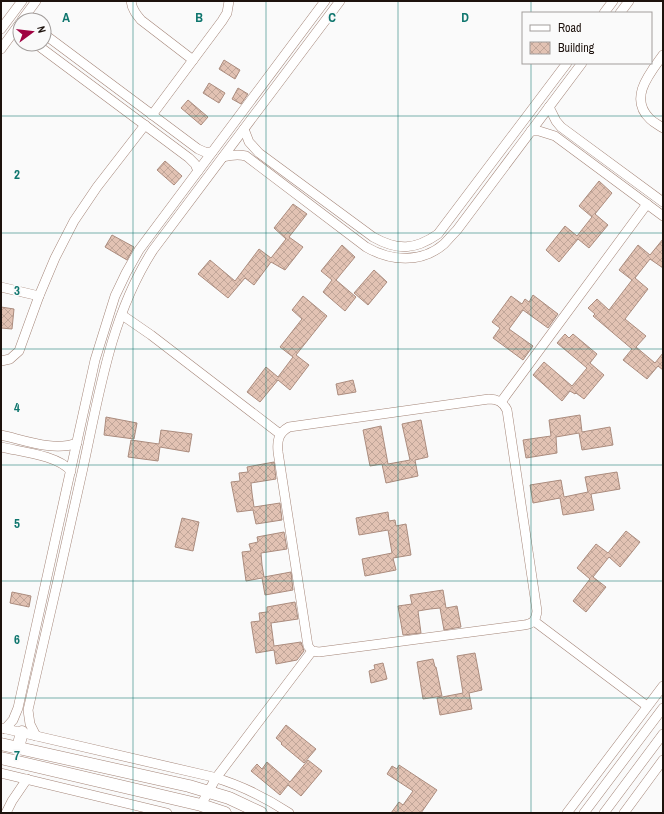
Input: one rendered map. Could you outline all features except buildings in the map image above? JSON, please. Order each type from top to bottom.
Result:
[{"type":"street","points":[[1,29],[22,1]]},
{"type":"street","points":[[28,12],[36,1]]},
{"type":"street","points":[[132,1],[132,6],[141,20],[193,60]]},
{"type":"street","points":[[152,115],[222,21],[227,13],[229,1]]},
{"type":"street","points":[[3,728],[13,720],[18,708],[95,360],[115,296],[138,250],[325,1]]},
{"type":"street","points":[[36,736],[30,724],[28,710],[106,364],[129,293],[142,267],[153,250],[340,1]]},
{"type":"street","points":[[621,12],[629,1]]},
{"type":"street","points":[[605,12],[611,3],[619,12]]},
{"type":"street","points":[[1,49],[12,34]]},
{"type":"street","points":[[52,40],[198,149],[205,152],[212,152]]},
{"type":"street","points":[[47,52],[192,161],[198,171]]},
{"type":"street","points":[[663,55],[642,86],[641,98],[643,109],[650,119],[663,128]]},
{"type":"street","points":[[244,129],[253,148],[372,237],[392,246],[413,246],[427,242],[438,234],[566,64]]},
{"type":"street","points":[[223,157],[239,154],[246,156],[376,253],[387,257],[402,259],[415,258],[431,253],[443,244],[456,230],[581,64]]},
{"type":"street","points":[[535,107],[547,111],[556,121],[574,136],[663,202]]},
{"type":"street","points":[[1,362],[10,359],[19,352],[39,296],[55,258],[74,221],[97,187],[144,125]]},
{"type":"street","points":[[531,131],[548,132],[555,136],[663,216]]},
{"type":"street","points":[[567,145],[574,136]]},
{"type":"street","points":[[266,172],[272,163]]},
{"type":"street","points":[[501,402],[647,204]]},
{"type":"street","points":[[1,288],[39,296]]},
{"type":"street","points":[[122,315],[151,335],[280,434]]},
{"type":"street","points":[[489,399],[496,399],[501,402],[507,410],[537,611],[534,621],[530,624],[517,626],[319,652],[312,651],[308,646],[278,452],[277,441],[280,434],[289,427],[489,399]]},
{"type":"street","points":[[1,435],[55,447],[66,447],[77,443]]},
{"type":"street","points":[[1,447],[58,461],[71,471]]},
{"type":"street","points":[[534,621],[647,706]]},
{"type":"street","points":[[201,805],[216,778],[312,651]]},
{"type":"street","points":[[567,813],[663,686]]},
{"type":"street","points":[[654,697],[663,704]]},
{"type":"street","points":[[584,813],[663,708]]},
{"type":"street","points":[[642,714],[653,722]]},
{"type":"street","points":[[3,728],[216,778],[261,796],[288,813]]},
{"type":"street","points":[[18,748],[22,732]]},
{"type":"street","points":[[604,813],[663,734]]},
{"type":"street","points":[[1,744],[209,791],[229,798],[261,813]]},
{"type":"street","points":[[1,758],[201,805],[225,813]]},
{"type":"street","points":[[624,813],[663,760]]},
{"type":"street","points":[[1,773],[166,813]]},
{"type":"street","points":[[6,813],[12,801],[27,779]]}]
